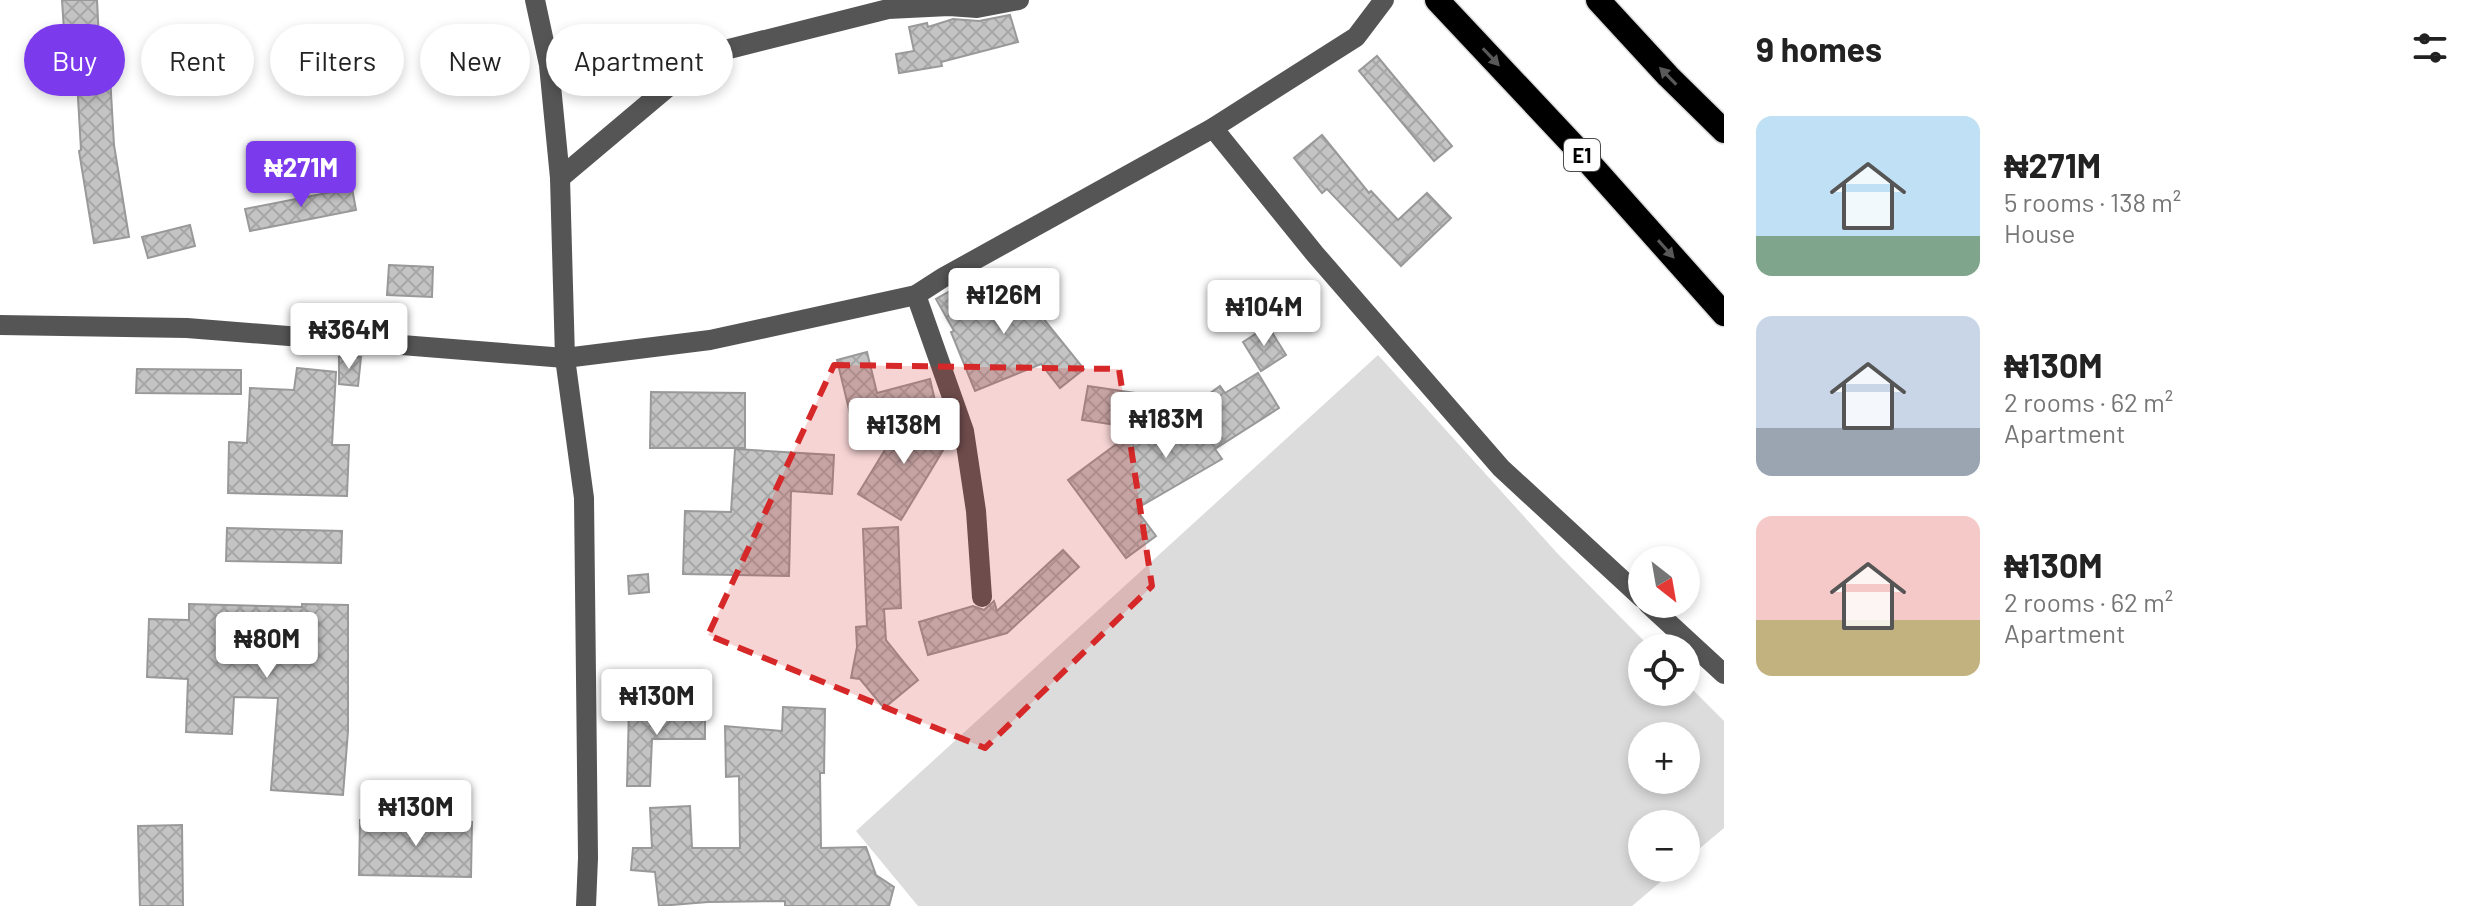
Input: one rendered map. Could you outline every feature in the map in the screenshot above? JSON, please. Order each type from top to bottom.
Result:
[{"type":"highway","name":"E1","points":[[1437,0],[1576,148],[1724,314]]},
{"type":"highway","points":[[1598,0],[1724,131]]},
{"type":"street","points":[[535,0],[549,65],[560,178],[565,358],[584,498],[586,906]]},
{"type":"street","points":[[560,178],[693,66],[721,51],[888,9],[977,8],[1019,0]]},
{"type":"street","points":[[0,325],[187,328],[565,358],[710,340],[916,295],[957,269],[1213,128],[1356,37],[1384,0]]},
{"type":"street","points":[[1213,128],[1315,254],[1501,468],[1628,585]]},
{"type":"street","points":[[916,295],[964,431],[976,511],[982,597]]},
{"type":"street","points":[[1663,618],[1724,674]]},
{"type":"highlighted area","points":[[834,365],[1119,369],[1152,586],[985,748],[708,635]]},
{"type":"shaded area","points":[[1378,355],[1558,554],[1637,634],[1628,634],[1628,706],[1700,706],[1700,697],[1724,721],[1724,828],[1700,848],[1700,810],[1628,810],[1628,882],[1660,882],[1632,906],[918,906],[856,831]]},
{"type":"building","points":[[62,0],[97,0],[98,24],[64,24]]},
{"type":"building","points":[[1010,15],[1018,42],[941,62],[942,66],[899,73],[896,54],[914,51],[909,27],[927,23],[928,27],[953,19],[979,21]]},
{"type":"building","points":[[1377,56],[1452,146],[1434,161],[1359,71]]},
{"type":"building","points":[[78,96],[111,96],[114,145],[129,237],[94,243],[81,150]]},
{"type":"building","points":[[1322,135],[1369,193],[1371,191],[1398,220],[1427,193],[1451,218],[1401,266],[1327,189],[1322,193],[1294,158]]},
{"type":"building","points":[[352,188],[356,210],[250,231],[245,209]]},
{"type":"building","points":[[190,225],[195,246],[148,258],[142,237]]},
{"type":"building","points":[[389,265],[433,267],[432,297],[387,295]]},
{"type":"building","points":[[1009,276],[1084,369],[1060,388],[1041,364],[975,391],[951,332],[954,331],[936,299],[968,281],[979,299]]},
{"type":"building","points":[[1268,326],[1286,355],[1261,371],[1243,342]]},
{"type":"building","points":[[867,352],[877,393],[930,379],[936,405],[853,426],[837,360]]},
{"type":"building","points":[[339,357],[361,357],[358,386],[339,384]]},
{"type":"building","points":[[297,368],[336,372],[332,445],[349,445],[347,496],[228,493],[229,442],[247,443],[250,388],[294,390]]},
{"type":"building","points":[[137,369],[241,370],[241,394],[136,393]]},
{"type":"building","points":[[1258,373],[1279,408],[1215,449],[1222,459],[1136,509],[1156,536],[1126,558],[1068,480],[1130,434],[1129,440],[1157,423],[1163,433],[1193,412],[1190,408],[1220,386],[1225,393]]},
{"type":"building","points":[[1088,386],[1136,393],[1131,427],[1082,420]]},
{"type":"building","points":[[651,392],[745,393],[745,448],[650,448]]},
{"type":"building","points":[[908,412],[951,437],[901,520],[858,494]]},
{"type":"building","points":[[735,449],[834,455],[832,494],[791,491],[789,576],[683,574],[685,511],[731,512]]},
{"type":"building","points":[[898,527],[901,608],[884,609],[886,640],[918,680],[884,708],[860,679],[851,678],[857,647],[856,627],[867,626],[863,529]]},
{"type":"building","points":[[227,528],[342,531],[341,563],[226,561]]},
{"type":"building","points":[[1063,550],[1079,567],[1007,633],[928,655],[919,622],[973,606],[984,610],[994,601],[997,611]]},
{"type":"building","points":[[648,574],[649,592],[629,594],[628,576]]},
{"type":"building","points":[[189,604],[348,605],[348,731],[343,795],[271,790],[278,698],[234,697],[232,734],[186,732],[188,679],[147,677],[149,619],[189,620]]},
{"type":"building","points":[[783,707],[825,709],[824,773],[820,773],[821,848],[866,847],[876,875],[894,887],[889,906],[785,906],[785,901],[659,906],[655,872],[631,870],[633,848],[652,848],[650,808],[690,806],[692,848],[740,848],[739,776],[726,777],[725,726],[782,731]]},
{"type":"building","points":[[629,708],[705,711],[705,739],[652,739],[650,786],[627,786]]},
{"type":"building","points":[[360,820],[472,822],[471,877],[359,875]]},
{"type":"building","points":[[182,825],[183,906],[140,906],[138,826]]}]
